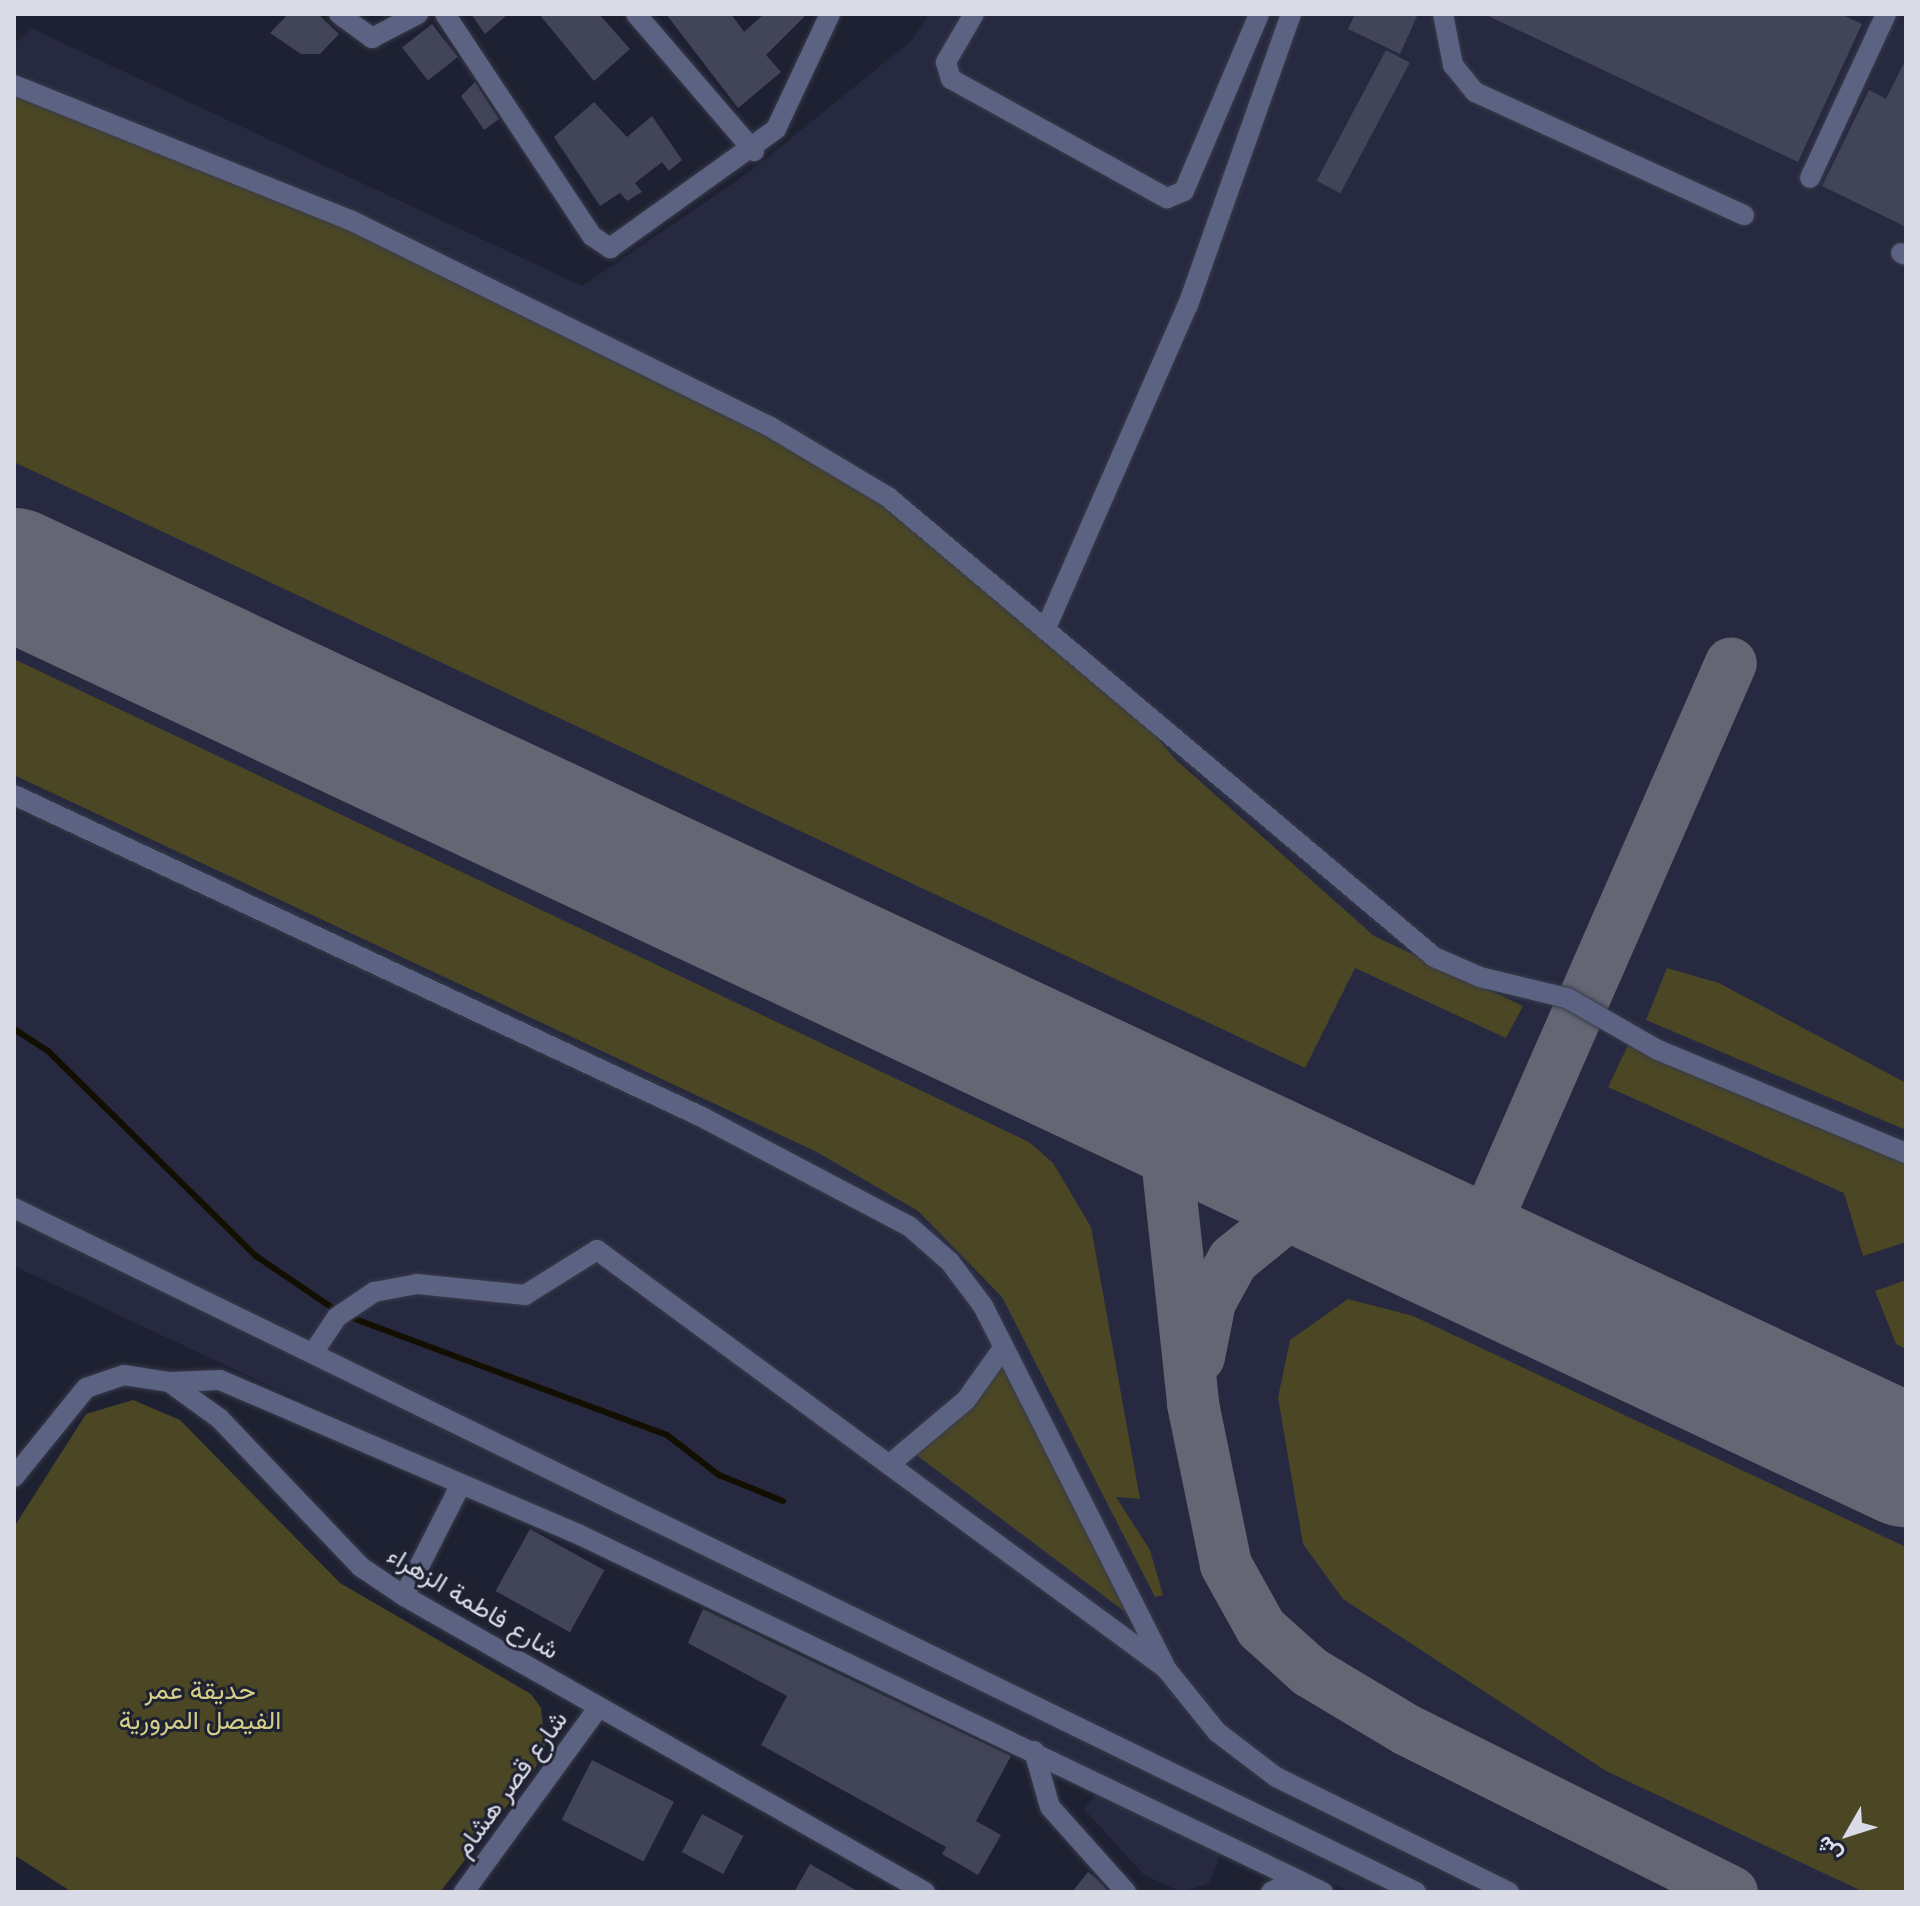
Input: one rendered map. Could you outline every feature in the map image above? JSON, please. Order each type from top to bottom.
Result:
[{"type":"street","points":[[339,14],[372,38],[418,14]]},
{"type":"street","points":[[445,14],[602,245],[621,246],[754,151],[790,108],[824,17]]},
{"type":"street","points":[[636,14],[754,151]]},
{"type":"street","points":[[974,14],[946,62],[951,79],[1167,198],[1184,191],[1259,14]]},
{"type":"street","points":[[1045,630],[1188,305],[1291,14]]},
{"type":"street","points":[[1443,14],[1453,65],[1475,92],[1744,215]]},
{"type":"street","points":[[1810,178],[1886,14]]},
{"type":"street","points":[[14,85],[350,220],[769,426],[888,497],[1434,957],[1480,977],[1567,998],[1656,1049],[1906,1153]]},
{"type":"street","points":[[14,795],[828,1178],[941,1252],[968,1283],[1004,1347],[1167,1670],[1217,1732],[1276,1777],[1509,1892]]},
{"type":"street","points":[[14,1208],[1416,1892]]},
{"type":"street","points":[[313,1353],[337,1317],[374,1292],[417,1284],[525,1295],[597,1250],[1167,1670]]},
{"type":"street","points":[[890,1464],[966,1400],[1004,1347]]},
{"type":"street","name":"شارع فاطمة الزهراء","points":[[14,1477],[86,1388],[124,1375],[169,1382],[219,1418],[361,1567],[404,1596],[925,1892]]},
{"type":"street","points":[[169,1382],[220,1380],[623,1555],[1323,1892]]},
{"type":"street","points":[[404,1596],[460,1486]]},
{"type":"street","name":"شارع قصر هشام","points":[[467,1891],[599,1707]]},
{"type":"street","points":[[1034,1751],[1050,1807],[1126,1892]]},
{"type":"street","points":[[1271,1892],[1296,1879]]},
{"type":"shaded area","points":[[929,14],[1906,14],[1906,1892],[1350,1892],[14,1266],[14,44],[31,28],[582,286],[748,173],[912,40]]},
{"type":"shaded area","points":[[1099,1791],[1221,1851],[1210,1883],[1181,1892],[1144,1875],[1084,1809]]},
{"type":"green space","points":[[14,81],[263,179],[852,468],[1139,716],[1175,759],[1374,936],[1523,1006],[1506,1038],[1355,968],[1305,1068],[14,462]]},
{"type":"green space","points":[[14,659],[1029,1142],[1053,1163],[1091,1227],[1140,1499],[1116,1497],[1150,1550],[1163,1595],[1155,1597],[1002,1297],[918,1211],[817,1152],[14,775]]},
{"type":"green space","points":[[1667,968],[1719,983],[1906,1083],[1906,1130],[1646,1020]]},
{"type":"green space","points":[[1631,1039],[1906,1143],[1906,1242],[1863,1256],[1844,1193],[1608,1087]]},
{"type":"green space","points":[[1906,1280],[1906,1349],[1896,1344],[1875,1291]]},
{"type":"green space","points":[[1348,1299],[1413,1316],[1906,1547],[1906,1892],[1864,1892],[1606,1771],[1343,1599],[1303,1544],[1278,1398],[1290,1340]]},
{"type":"green space","points":[[1001,1361],[1132,1617],[915,1454]]},
{"type":"green space","name":"حديقة عمر الفيصل المرورية","points":[[133,1400],[180,1420],[340,1583],[531,1694],[541,1708],[545,1747],[534,1771],[440,1892],[72,1892],[14,1855],[14,1527],[86,1414]]},
{"type":"building","points":[[288,14],[318,14],[339,34],[320,54],[301,54],[270,33]]},
{"type":"building","points":[[471,14],[508,14],[485,34]]},
{"type":"building","points":[[539,14],[599,14],[630,49],[594,81]]},
{"type":"building","points":[[666,14],[731,14],[744,32],[764,14],[807,14],[766,55],[781,72],[738,108]]},
{"type":"building","points":[[1355,14],[1418,14],[1400,54],[1348,29]]},
{"type":"building","points":[[1484,14],[1841,14],[1862,24],[1798,162]]},
{"type":"building","points":[[432,24],[458,57],[428,80],[402,47]]},
{"type":"building","points":[[1386,50],[1410,63],[1340,193],[1317,181]]},
{"type":"building","points":[[1906,59],[1906,227],[1822,186],[1869,90],[1886,99]]},
{"type":"building","points":[[475,82],[499,119],[484,130],[461,96]]},
{"type":"building","points":[[594,102],[627,137],[652,116],[682,160],[669,171],[662,162],[635,183],[642,192],[627,201],[620,193],[600,206],[554,137]]},
{"type":"building","points":[[530,1529],[604,1570],[570,1632],[496,1591]]},
{"type":"building","points":[[703,1609],[1011,1756],[976,1821],[1001,1835],[978,1875],[942,1854],[946,1847],[761,1745],[787,1696],[688,1643]]},
{"type":"building","points":[[592,1760],[674,1802],[644,1861],[562,1820]]},
{"type":"building","points":[[702,1814],[743,1836],[723,1874],[682,1852]]},
{"type":"building","points":[[810,1864],[859,1892],[794,1892]]},
{"type":"building","points":[[1088,1872],[1096,1878],[1109,1892],[1072,1892]]},
{"type":"waterway","points":[[14,1029],[48,1051],[256,1256],[337,1311]]},
{"type":"waterway","points":[[347,1316],[667,1435],[719,1475],[783,1501]]},
{"type":"taxiway","points":[[1471,1257],[1731,663]]},
{"type":"taxiway","points":[[1162,1112],[1193,1404],[1226,1565],[1261,1628],[1310,1672],[1407,1730],[1732,1892]]},
{"type":"taxiway","points":[[1199,1357],[1210,1302],[1233,1260],[1281,1221],[1338,1195]]},
{"type":"runway","points":[[14,574],[1906,1461]]}]
